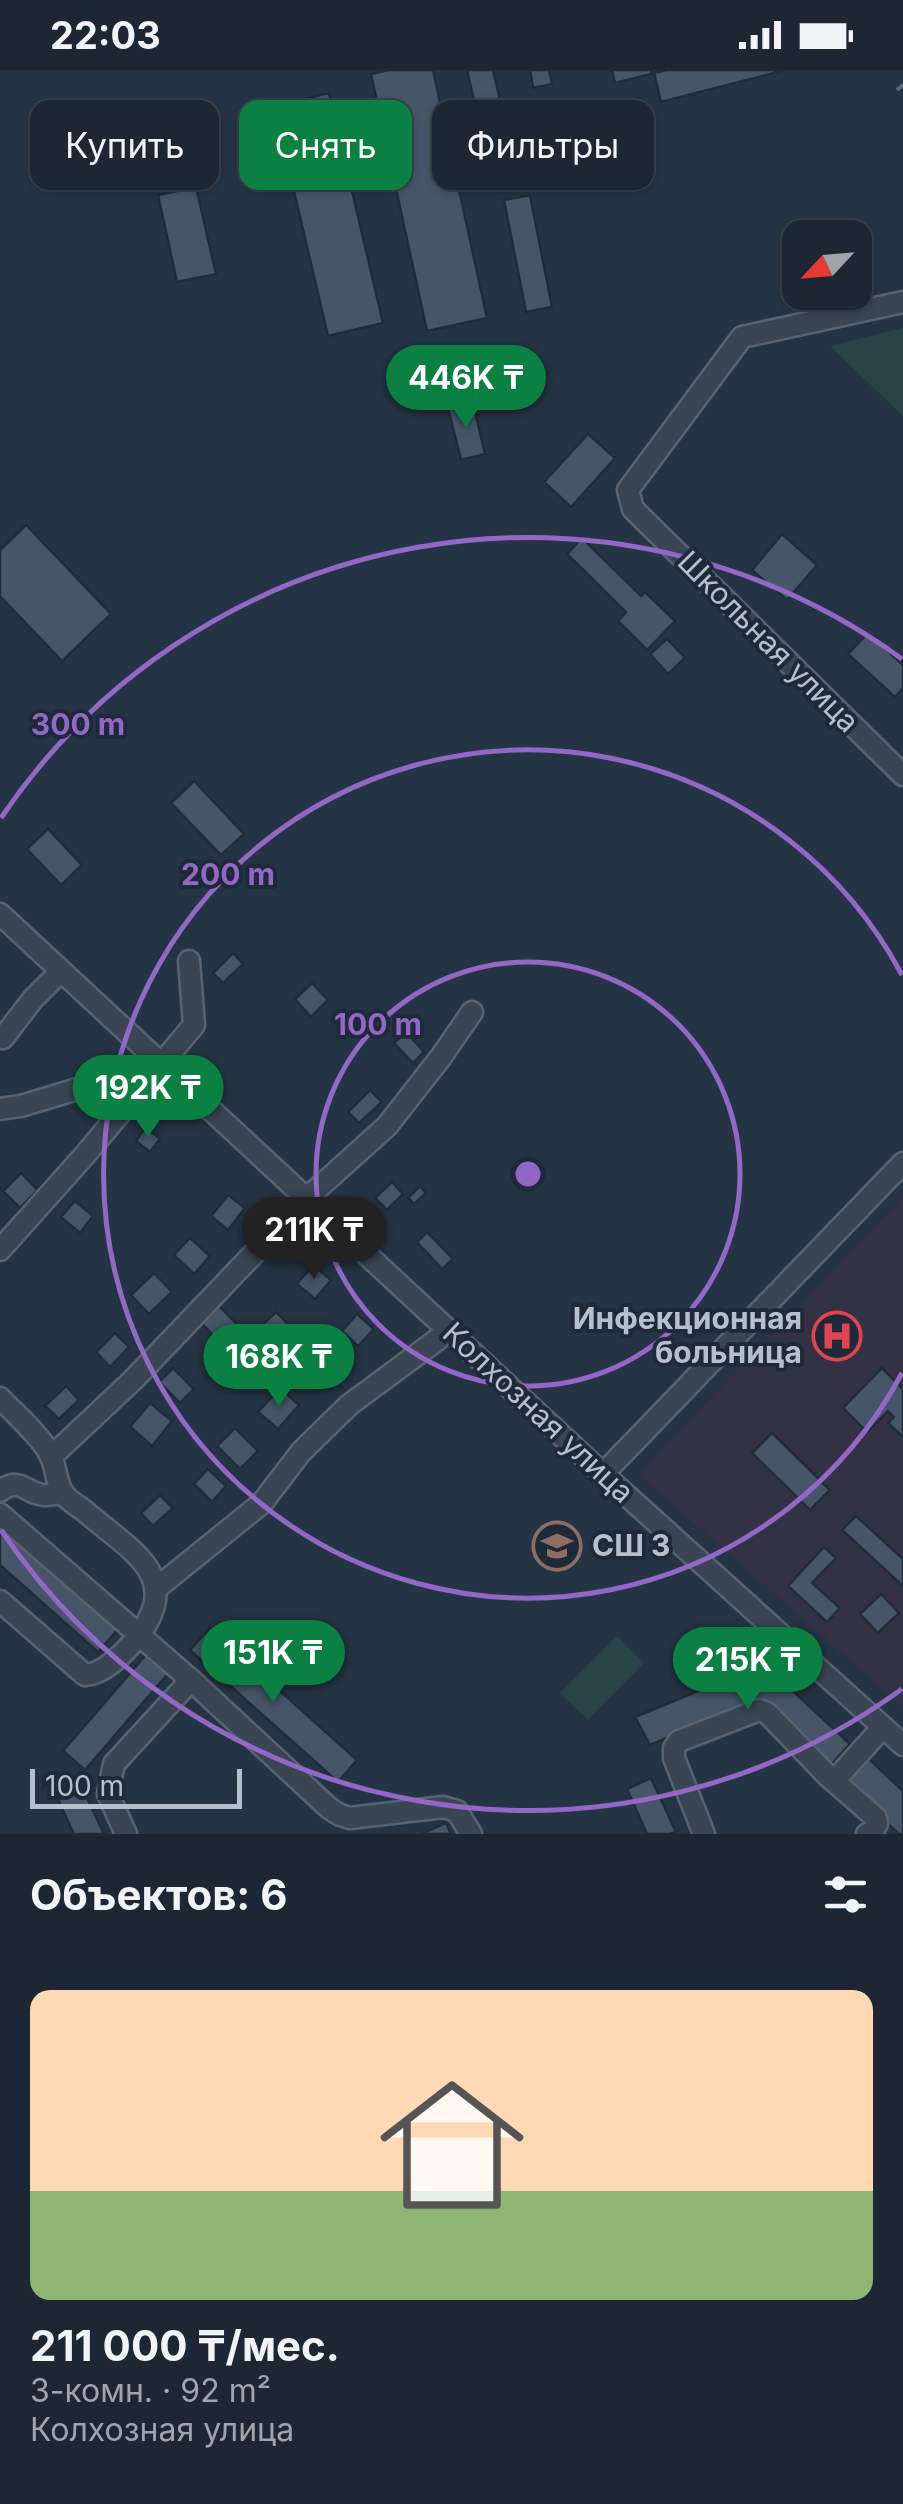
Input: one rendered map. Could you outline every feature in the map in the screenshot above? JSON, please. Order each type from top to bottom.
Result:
[{"type":"street","name":"Школьная улица","points":[[903,302],[742,337],[628,490],[633,509],[903,775]]},
{"type":"street","name":"Колхозная улица","points":[[0,914],[61,971],[156,1072],[306,1199],[903,1745]]},
{"type":"street","points":[[0,1250],[194,1024],[188,961]]},
{"type":"street","points":[[3,1038],[32,999],[61,971]]},
{"type":"street","points":[[51,1457],[133,1380],[306,1199],[387,1126],[472,1012]]},
{"type":"street","points":[[0,1109],[104,1081],[156,1072]]},
{"type":"street","points":[[603,1474],[903,1163]]},
{"type":"street","points":[[158,1587],[262,1503],[301,1452],[349,1405],[449,1331]]},
{"type":"street","points":[[0,1398],[51,1457],[62,1492],[136,1554],[158,1587],[156,1600],[138,1636],[122,1655],[85,1675],[0,1600]]},
{"type":"street","points":[[0,1491],[18,1484],[45,1496],[62,1492]]},
{"type":"street","points":[[0,1514],[340,1816],[443,1807],[458,1811],[471,1834]]},
{"type":"street","points":[[126,1834],[108,1794],[114,1764],[191,1680]]},
{"type":"street","points":[[704,1834],[674,1758],[674,1748],[679,1741],[759,1710],[767,1713],[876,1818],[877,1824],[867,1834]]},
{"type":"street","points":[[834,1781],[883,1727]]},
{"type":"shaded area","name":"Инфекционная больница","points":[[903,1197],[903,1707],[638,1474]]},
{"type":"green space","points":[[903,328],[903,416],[830,346]]},
{"type":"green space","points":[[617,1636],[644,1663],[588,1720],[560,1693]]},
{"type":"building","points":[[433,70],[440,100],[432,100],[432,190],[459,190],[487,318],[427,331],[396,190],[412,190],[412,100],[377,100],[371,74]]},
{"type":"building","points":[[467,70],[493,70],[500,100],[474,100]]},
{"type":"building","points":[[530,70],[549,70],[552,84],[533,88]]},
{"type":"building","points":[[612,70],[651,70],[651,74],[615,83]]},
{"type":"building","points":[[785,70],[661,102],[654,73]]},
{"type":"building","points":[[329,93],[331,100],[299,100]]},
{"type":"building","points":[[197,190],[216,274],[177,282],[158,195]]},
{"type":"building","points":[[294,190],[352,190],[383,323],[328,336]]},
{"type":"building","points":[[530,195],[552,307],[526,312],[504,200]]},
{"type":"building","points":[[463,400],[466,409],[474,407],[485,454],[461,460],[447,404]]},
{"type":"building","points":[[588,434],[615,458],[571,507],[544,482]]},
{"type":"building","points":[[26,525],[111,614],[62,661],[0,596],[0,550]]},
{"type":"building","points":[[782,534],[817,565],[787,600],[752,570]]},
{"type":"building","points":[[582,538],[641,596],[645,592],[675,621],[647,650],[618,621],[626,612],[567,554]]},
{"type":"building","points":[[868,633],[903,665],[903,688],[895,697],[848,654]]},
{"type":"building","points":[[667,639],[685,658],[668,674],[650,654]]},
{"type":"building","points":[[194,781],[244,834],[221,855],[171,803]]},
{"type":"building","points":[[48,829],[82,865],[61,885],[27,849]]},
{"type":"building","points":[[233,953],[243,964],[223,983],[213,973]]},
{"type":"building","points":[[312,983],[328,1000],[311,1017],[295,999]]},
{"type":"building","points":[[406,1032],[424,1052],[413,1063],[394,1043]]},
{"type":"building","points":[[370,1090],[382,1102],[359,1123],[348,1112]]},
{"type":"building","points":[[146,1127],[160,1139],[150,1152],[136,1141]]},
{"type":"building","points":[[21,1173],[38,1190],[20,1208],[3,1191]]},
{"type":"building","points":[[392,1182],[403,1194],[387,1210],[375,1198]]},
{"type":"building","points":[[420,1186],[426,1193],[414,1204],[408,1198]]},
{"type":"building","points":[[228,1195],[245,1208],[228,1230],[211,1216]]},
{"type":"building","points":[[75,1201],[93,1216],[80,1233],[61,1217]]},
{"type":"building","points":[[427,1232],[453,1259],[442,1269],[417,1242]]},
{"type":"building","points":[[190,1238],[210,1256],[194,1274],[174,1255]]},
{"type":"building","points":[[313,1265],[331,1280],[315,1299],[297,1284]]},
{"type":"building","points":[[154,1273],[172,1292],[149,1314],[131,1295]]},
{"type":"building","points":[[219,1306],[246,1333],[228,1350],[202,1324]]},
{"type":"building","points":[[276,1312],[292,1328],[275,1345],[259,1328]]},
{"type":"building","points":[[357,1314],[374,1329],[358,1346],[342,1331]]},
{"type":"building","points":[[115,1333],[129,1347],[110,1367],[96,1352]]},
{"type":"building","points":[[317,1350],[337,1371],[317,1390],[298,1369]]},
{"type":"building","points":[[173,1368],[194,1389],[180,1403],[159,1382]]},
{"type":"building","points":[[882,1368],[903,1389],[903,1437],[888,1423],[894,1417],[888,1411],[867,1432],[843,1408]]},
{"type":"building","points":[[66,1386],[79,1400],[59,1419],[45,1406]]},
{"type":"building","points":[[280,1388],[299,1405],[278,1429],[258,1412]]},
{"type":"building","points":[[150,1403],[172,1421],[152,1446],[130,1427]]},
{"type":"building","points":[[235,1428],[258,1451],[240,1469],[217,1446]]},
{"type":"building","points":[[772,1433],[830,1490],[810,1510],[752,1453]]},
{"type":"building","points":[[208,1469],[226,1486],[212,1502],[194,1484]]},
{"type":"building","points":[[160,1495],[173,1508],[153,1526],[141,1513]]},
{"type":"building","points":[[856,1516],[903,1559],[903,1586],[842,1530]]},
{"type":"building","points":[[0,1523],[118,1629],[98,1652],[0,1565]]},
{"type":"building","points":[[824,1547],[836,1558],[812,1583],[840,1608],[827,1622],[788,1586]]},
{"type":"building","points":[[881,1594],[899,1613],[878,1633],[860,1614]]},
{"type":"building","points":[[210,1628],[357,1760],[338,1782],[190,1650]]},
{"type":"building","points":[[150,1650],[172,1669],[85,1770],[63,1751]]},
{"type":"building","points":[[764,1664],[850,1744],[827,1769],[757,1700],[650,1745],[635,1717]]},
{"type":"building","points":[[867,1757],[903,1791],[903,1834],[843,1781]]},
{"type":"building","points":[[651,1778],[676,1832],[647,1834],[627,1789]]},
{"type":"building","points":[[83,1789],[104,1834],[74,1834],[58,1800]]},
{"type":"building","points":[[446,1823],[451,1834],[421,1834]]},
{"type":"railway","points":[[897,90],[903,85]]},
{"type":"place","name":"Инфекционная больница","points":[[837,1336]]},
{"type":"place","name":"СШ 3","points":[[557,1546]]}]
